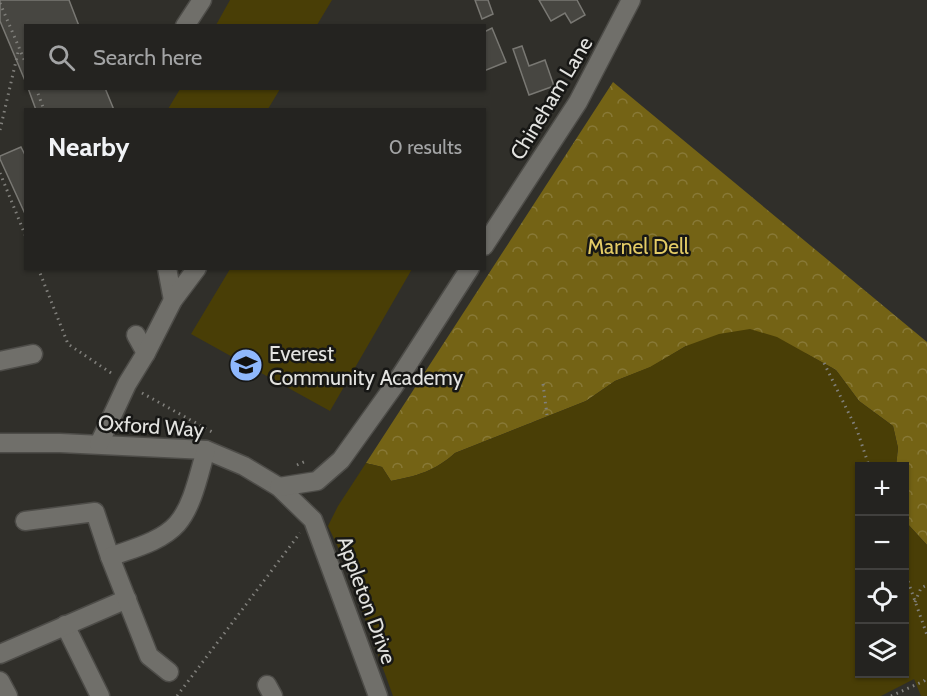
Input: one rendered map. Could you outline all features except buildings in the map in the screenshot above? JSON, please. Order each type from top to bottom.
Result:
[{"type":"street","points":[[186,24],[202,0]]},
{"type":"street","name":"Chineham Lane","points":[[486,243],[578,102],[631,0]]},
{"type":"street","points":[[167,270],[172,300]]},
{"type":"street","points":[[99,444],[127,384],[146,353],[172,300],[195,270]]},
{"type":"street","points":[[305,520],[317,481],[341,460],[394,386],[469,270]]},
{"type":"street","points":[[136,335],[146,353]]},
{"type":"street","points":[[1,359],[33,354]]},
{"type":"street","name":"Oxford Way","points":[[0,443],[99,444],[206,450],[244,466],[279,487],[305,520]]},
{"type":"street","points":[[110,557],[144,544],[177,524],[187,507],[206,450]]},
{"type":"street","points":[[279,487],[317,481]]},
{"type":"street","points":[[25,521],[95,512],[149,656],[170,672]]},
{"type":"street","name":"Appleton Drive","points":[[305,520],[378,696]]},
{"type":"street","points":[[0,654],[126,599]]},
{"type":"street","points":[[65,625],[100,696]]},
{"type":"street","points":[[0,681],[8,696]]},
{"type":"path","points":[[0,3],[24,59]]},
{"type":"path","points":[[0,130],[19,48]]},
{"type":"path","points":[[37,90],[43,108]]},
{"type":"path","points":[[0,173],[24,232]]},
{"type":"path","points":[[39,270],[68,344],[115,376]]},
{"type":"path","points":[[825,363],[857,430],[868,462]]},
{"type":"path","points":[[543,384],[547,415]]},
{"type":"path","points":[[134,388],[220,436]]},
{"type":"path","points":[[291,468],[306,461]]},
{"type":"path","points":[[177,696],[305,520]]},
{"type":"path","points":[[909,585],[927,635]]},
{"type":"path","points":[[915,602],[921,588],[927,585]]},
{"type":"path","points":[[891,696],[926,682],[927,677]]},
{"type":"green space","name":"Marnel Dell","points":[[613,82],[927,342],[927,545],[909,525],[909,462],[896,462],[898,448],[893,426],[859,401],[836,370],[805,353],[686,346],[651,367],[615,381],[586,401],[455,453],[425,472],[391,481],[382,467],[366,463]]},
{"type":"shaded area","points":[[230,0],[332,0],[318,24],[217,24]]},
{"type":"shaded area","points":[[179,90],[279,90],[269,108],[169,108]]},
{"type":"shaded area","points":[[229,270],[411,270],[330,411],[191,334]]},
{"type":"shaded area","points":[[750,329],[777,337],[836,370],[859,401],[893,426],[898,448],[896,462],[855,462],[855,678],[909,678],[909,525],[927,545],[927,696],[921,696],[914,679],[881,696],[393,696],[343,558],[328,526],[366,463],[382,467],[391,481],[417,475],[440,464],[455,453],[586,401],[615,381],[650,367],[686,346],[719,334]]},
{"type":"place","name":"Everest Community Academy","points":[[246,365]]}]
